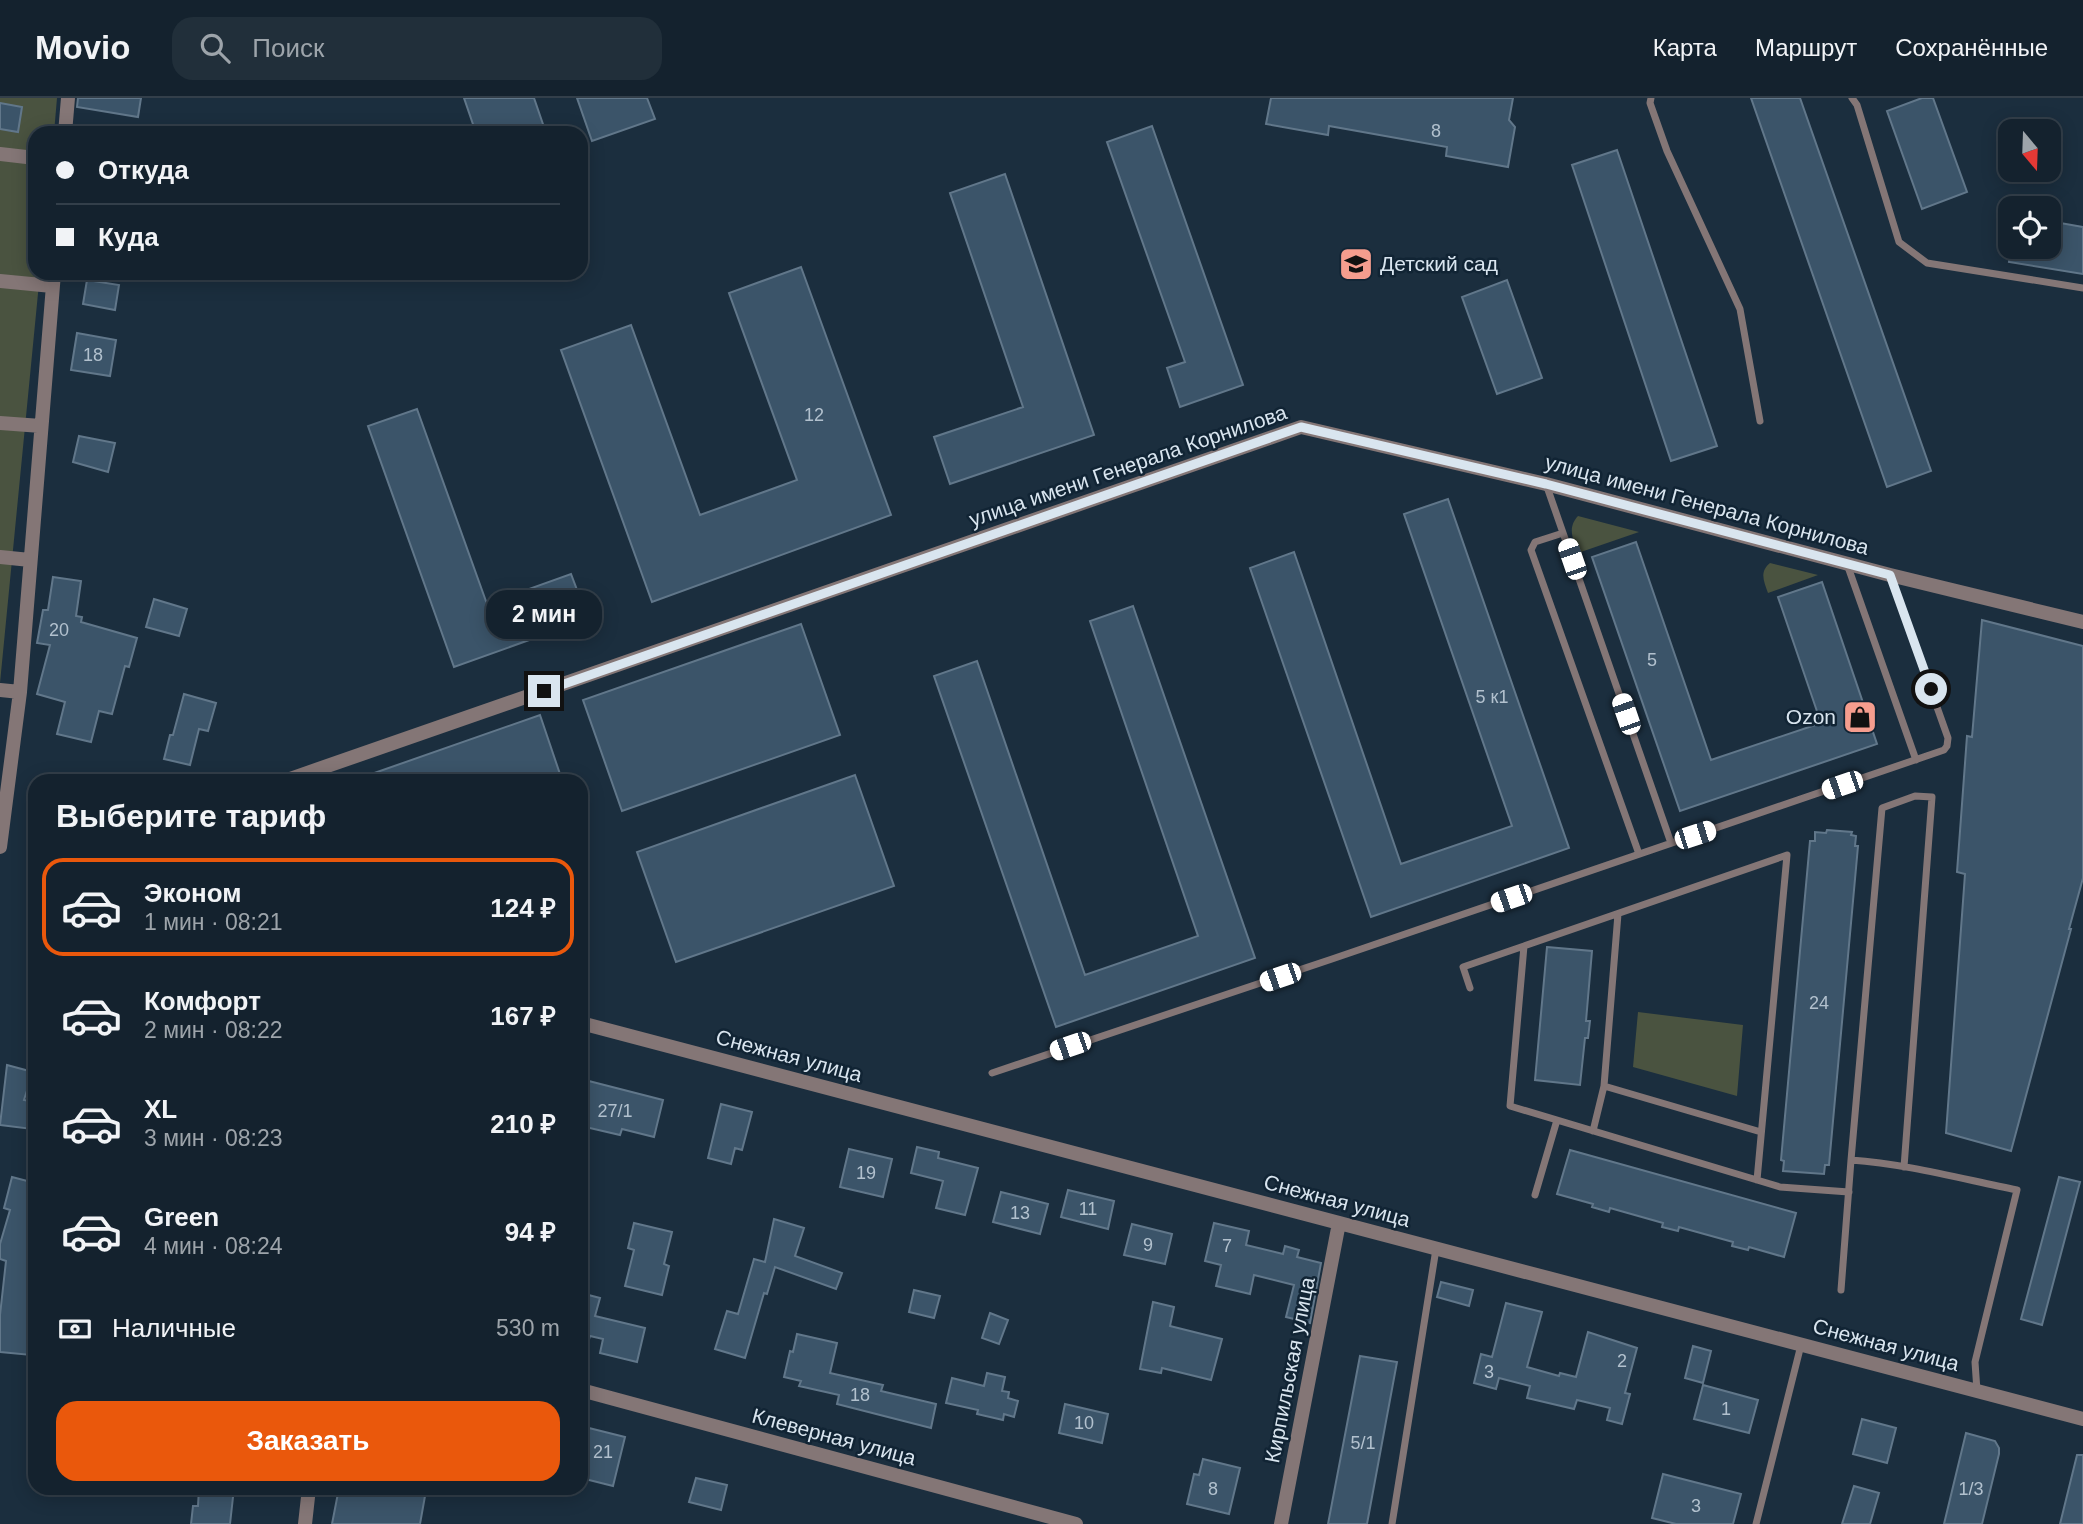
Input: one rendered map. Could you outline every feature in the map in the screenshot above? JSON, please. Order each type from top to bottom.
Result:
[{"type":"street","points":[[66,126],[68,98]]},
{"type":"street","points":[[0,154],[28,157]]},
{"type":"street","points":[[0,281],[53,280],[20,692],[2,813],[0,847]]},
{"type":"street","points":[[0,423],[41,426]]},
{"type":"street","name":"улица имени Генерала Корнилова","points":[[304,774],[1301,427],[1546,484],[1890,575],[2083,622]]},
{"type":"street","points":[[0,557],[30,560]]},
{"type":"street","points":[[0,690],[20,692]]},
{"type":"street","name":"Снежная улица","points":[[588,1025],[2083,1419]]},
{"type":"street","name":"Кирпильская улица","points":[[1281,1524],[1339,1223]]},
{"type":"street","name":"Клеверная улица","points":[[588,1392],[1076,1524]]},
{"type":"street","points":[[305,1524],[308,1495]]},
{"type":"lane","points":[[1651,98],[1650,103],[1667,151],[1740,309],[1760,421]]},
{"type":"lane","points":[[1852,98],[1857,105],[1899,242],[1927,263],[2083,288]]},
{"type":"lane","points":[[1546,484],[1671,843]]},
{"type":"lane","points":[[1563,533],[1535,542],[1531,550],[1639,854]]},
{"type":"lane","points":[[1847,563],[1916,760]]},
{"type":"lane","points":[[992,1073],[1332,960],[1944,750],[1948,738],[1890,575]]},
{"type":"lane","points":[[1841,1290],[1882,808],[1915,796],[1932,797],[1904,1167]]},
{"type":"lane","points":[[1470,988],[1463,967],[1787,855],[1757,1180]]},
{"type":"lane","points":[[1593,1131],[1605,1086],[1618,914]]},
{"type":"lane","points":[[1524,946],[1510,1106],[1780,1187],[1849,1192]]},
{"type":"lane","points":[[1605,1086],[1761,1132]]},
{"type":"lane","points":[[1535,1195],[1557,1120]]},
{"type":"lane","points":[[1851,1160],[1904,1167],[2017,1191],[1975,1362],[1978,1392]]},
{"type":"lane","points":[[1392,1524],[1436,1249]]},
{"type":"lane","points":[[1756,1524],[1801,1344]]},
{"type":"green space","points":[[0,98],[57,98],[55,126],[28,126],[28,280],[39,280],[0,683]]},
{"type":"green space","points":[[1578,516],[1639,532],[1578,553],[1572,529]]},
{"type":"green space","points":[[1770,563],[1818,575],[1768,593],[1763,574]]},
{"type":"green space","points":[[1638,1012],[1743,1025],[1737,1096],[1633,1067]]},
{"type":"building","points":[[78,98],[141,98],[138,117],[77,107]]},
{"type":"building","points":[[464,98],[534,98],[544,126],[474,126]]},
{"type":"building","points":[[577,98],[647,98],[655,119],[592,141]]},
{"type":"building","points":[[1271,98],[1513,98],[1509,120],[1515,127],[1508,167],[1446,156],[1447,147],[1329,126],[1328,135],[1266,124]]},
{"type":"building","points":[[1751,98],[1800,98],[1931,471],[1887,487]]},
{"type":"building","points":[[1922,98],[1933,98],[1967,192],[1922,209],[1887,111]]},
{"type":"building","points":[[0,103],[22,107],[18,132],[0,129]]},
{"type":"building","points":[[1152,126],[1243,385],[1180,407],[1167,368],[1185,362],[1107,142]]},
{"type":"building","points":[[1617,150],[1717,446],[1671,461],[1572,165]]},
{"type":"building","points":[[1005,174],[1094,435],[950,484],[934,437],[1023,407],[950,193]]},
{"type":"building","points":[[2061,223],[2083,227],[2083,274],[2009,262],[2009,259],[2061,259]]},
{"type":"building","points":[[801,267],[891,515],[652,602],[561,350],[631,325],[700,515],[797,480],[729,293]]},
{"type":"building","points":[[87,280],[119,285],[115,310],[83,304]]},
{"type":"building","points":[[1507,280],[1542,378],[1497,394],[1462,297]]},
{"type":"building","points":[[77,333],[116,340],[110,376],[71,370]]},
{"type":"building","points":[[417,409],[487,604],[571,574],[588,619],[454,667],[368,426]]},
{"type":"building","points":[[79,436],[115,443],[108,472],[73,462]]},
{"type":"building","points":[[1448,499],[1569,848],[1371,917],[1250,568],[1294,552],[1401,864],[1512,826],[1404,514]]},
{"type":"building","points":[[1636,542],[1711,760],[1821,723],[1778,597],[1822,582],[1877,744],[1680,811],[1592,557]]},
{"type":"building","points":[[53,577],[81,581],[76,616],[82,617],[81,622],[137,638],[129,667],[125,666],[112,714],[99,711],[91,742],[57,734],[65,702],[37,694],[50,645],[37,643],[43,610],[48,610]]},
{"type":"building","points":[[154,599],[187,609],[179,636],[146,627]]},
{"type":"building","points":[[1133,606],[1255,958],[1056,1027],[934,676],[977,661],[1085,975],[1198,936],[1090,621]]},
{"type":"building","points":[[1982,620],[2083,646],[2083,878],[2011,1151],[1946,1133],[1965,874],[1957,872],[1967,736],[1972,737]]},
{"type":"building","points":[[801,624],[840,735],[622,811],[583,700]]},
{"type":"building","points":[[184,694],[216,703],[208,731],[199,729],[190,765],[164,759]]},
{"type":"building","points":[[540,715],[560,774],[371,774]]},
{"type":"building","points":[[855,775],[894,886],[676,962],[637,852]]},
{"type":"building","points":[[1827,830],[1852,832],[1851,835],[1856,836],[1855,846],[1858,846],[1829,1165],[1825,1165],[1824,1174],[1783,1171],[1784,1161],[1781,1160],[1810,841],[1815,841],[1815,832],[1826,833]]},
{"type":"building","points":[[1547,947],[1592,951],[1586,1021],[1590,1021],[1588,1038],[1585,1038],[1580,1085],[1535,1080]]},
{"type":"building","points":[[7,1065],[28,1071],[28,1088],[24,1100],[28,1101],[28,1128],[0,1125]]},
{"type":"building","points":[[588,1081],[663,1100],[654,1137],[622,1129],[620,1135],[588,1128]]},
{"type":"building","points":[[721,1104],[752,1112],[742,1150],[735,1148],[731,1164],[708,1158]]},
{"type":"building","points":[[917,1147],[939,1152],[938,1158],[978,1168],[965,1215],[936,1208],[943,1181],[911,1173]]},
{"type":"building","points":[[849,1149],[892,1159],[883,1197],[840,1187]]},
{"type":"building","points":[[1570,1150],[1796,1213],[1784,1257],[1749,1247],[1748,1250],[1732,1246],[1733,1242],[1679,1227],[1678,1231],[1662,1227],[1663,1223],[1610,1208],[1609,1212],[1592,1207],[1593,1204],[1557,1194]]},
{"type":"building","points":[[12,1177],[28,1181],[28,1355],[0,1352],[0,1315],[6,1261],[0,1259],[0,1244],[10,1210],[4,1208]]},
{"type":"building","points":[[2059,1177],[2080,1182],[2042,1325],[2021,1319]]},
{"type":"building","points":[[1068,1190],[1114,1201],[1108,1229],[1061,1217]]},
{"type":"building","points":[[1001,1192],[1048,1204],[1040,1234],[993,1222]]},
{"type":"building","points":[[774,1219],[804,1228],[795,1256],[842,1273],[836,1289],[775,1267],[767,1294],[764,1293],[745,1358],[715,1349],[727,1311],[738,1314],[754,1259],[765,1262]]},
{"type":"building","points":[[634,1223],[672,1232],[664,1264],[669,1266],[662,1295],[625,1286],[634,1250],[628,1248]]},
{"type":"building","points":[[1214,1223],[1249,1231],[1246,1245],[1283,1254],[1285,1246],[1299,1250],[1297,1257],[1321,1263],[1310,1323],[1286,1317],[1294,1285],[1254,1275],[1250,1294],[1216,1286],[1221,1265],[1205,1261]]},
{"type":"building","points":[[1132,1224],[1172,1234],[1165,1264],[1124,1255]]},
{"type":"building","points":[[1441,1282],[1473,1290],[1469,1306],[1437,1297]]},
{"type":"building","points":[[914,1290],[940,1296],[934,1318],[909,1312]]},
{"type":"building","points":[[588,1295],[600,1298],[595,1316],[645,1328],[637,1362],[600,1353],[603,1339],[590,1336],[588,1343]]},
{"type":"building","points":[[1153,1302],[1174,1307],[1170,1326],[1222,1339],[1211,1380],[1162,1368],[1161,1373],[1140,1369]]},
{"type":"building","points":[[1506,1303],[1542,1312],[1527,1367],[1559,1376],[1560,1373],[1576,1377],[1588,1332],[1637,1348],[1625,1393],[1630,1394],[1622,1424],[1607,1420],[1610,1408],[1577,1400],[1574,1409],[1527,1398],[1530,1386],[1499,1378],[1496,1389],[1474,1383],[1481,1354],[1492,1357]]},
{"type":"building","points":[[990,1313],[1008,1320],[999,1344],[982,1338]]},
{"type":"building","points":[[797,1334],[837,1343],[830,1373],[883,1385],[881,1391],[936,1404],[931,1428],[837,1404],[839,1395],[799,1386],[801,1381],[784,1377]]},
{"type":"building","points":[[1693,1346],[1711,1351],[1703,1383],[1685,1378]]},
{"type":"building","points":[[1360,1356],[1397,1362],[1367,1524],[1328,1524]]},
{"type":"building","points":[[987,1373],[1005,1377],[1002,1391],[1009,1392],[1008,1398],[1018,1401],[1014,1417],[1004,1414],[1003,1420],[977,1414],[978,1410],[946,1403],[952,1378],[984,1386]]},
{"type":"building","points":[[1703,1385],[1758,1400],[1749,1433],[1694,1419]]},
{"type":"building","points":[[1065,1404],[1108,1414],[1102,1443],[1059,1433]]},
{"type":"building","points":[[1862,1419],[1896,1428],[1887,1463],[1853,1454]]},
{"type":"building","points":[[588,1428],[625,1437],[613,1486],[588,1480]]},
{"type":"building","points":[[1966,1433],[1995,1441],[1999,1454],[1982,1524],[1944,1524]]},
{"type":"building","points":[[2077,1455],[2083,1455],[2083,1524],[2060,1524]]},
{"type":"building","points":[[1203,1459],[1240,1468],[1229,1514],[1187,1504],[1194,1474],[1199,1475]]},
{"type":"building","points":[[1663,1474],[1741,1494],[1733,1524],[1676,1524],[1652,1518]]},
{"type":"building","points":[[696,1478],[727,1485],[721,1510],[689,1502]]},
{"type":"building","points":[[1854,1486],[1879,1493],[1870,1524],[1842,1524]]},
{"type":"building","points":[[199,1495],[233,1495],[230,1524],[191,1524],[193,1506],[198,1506]]},
{"type":"building","points":[[338,1495],[425,1496],[420,1524],[332,1524]]},
{"type":"place","name":"Детский сад","points":[[1356,264]]},
{"type":"place","name":"Ozon","points":[[1860,717]]},
{"type":"route","points":[[544,691],[1301,427],[1546,484],[1890,575],[1931,689]]}]
